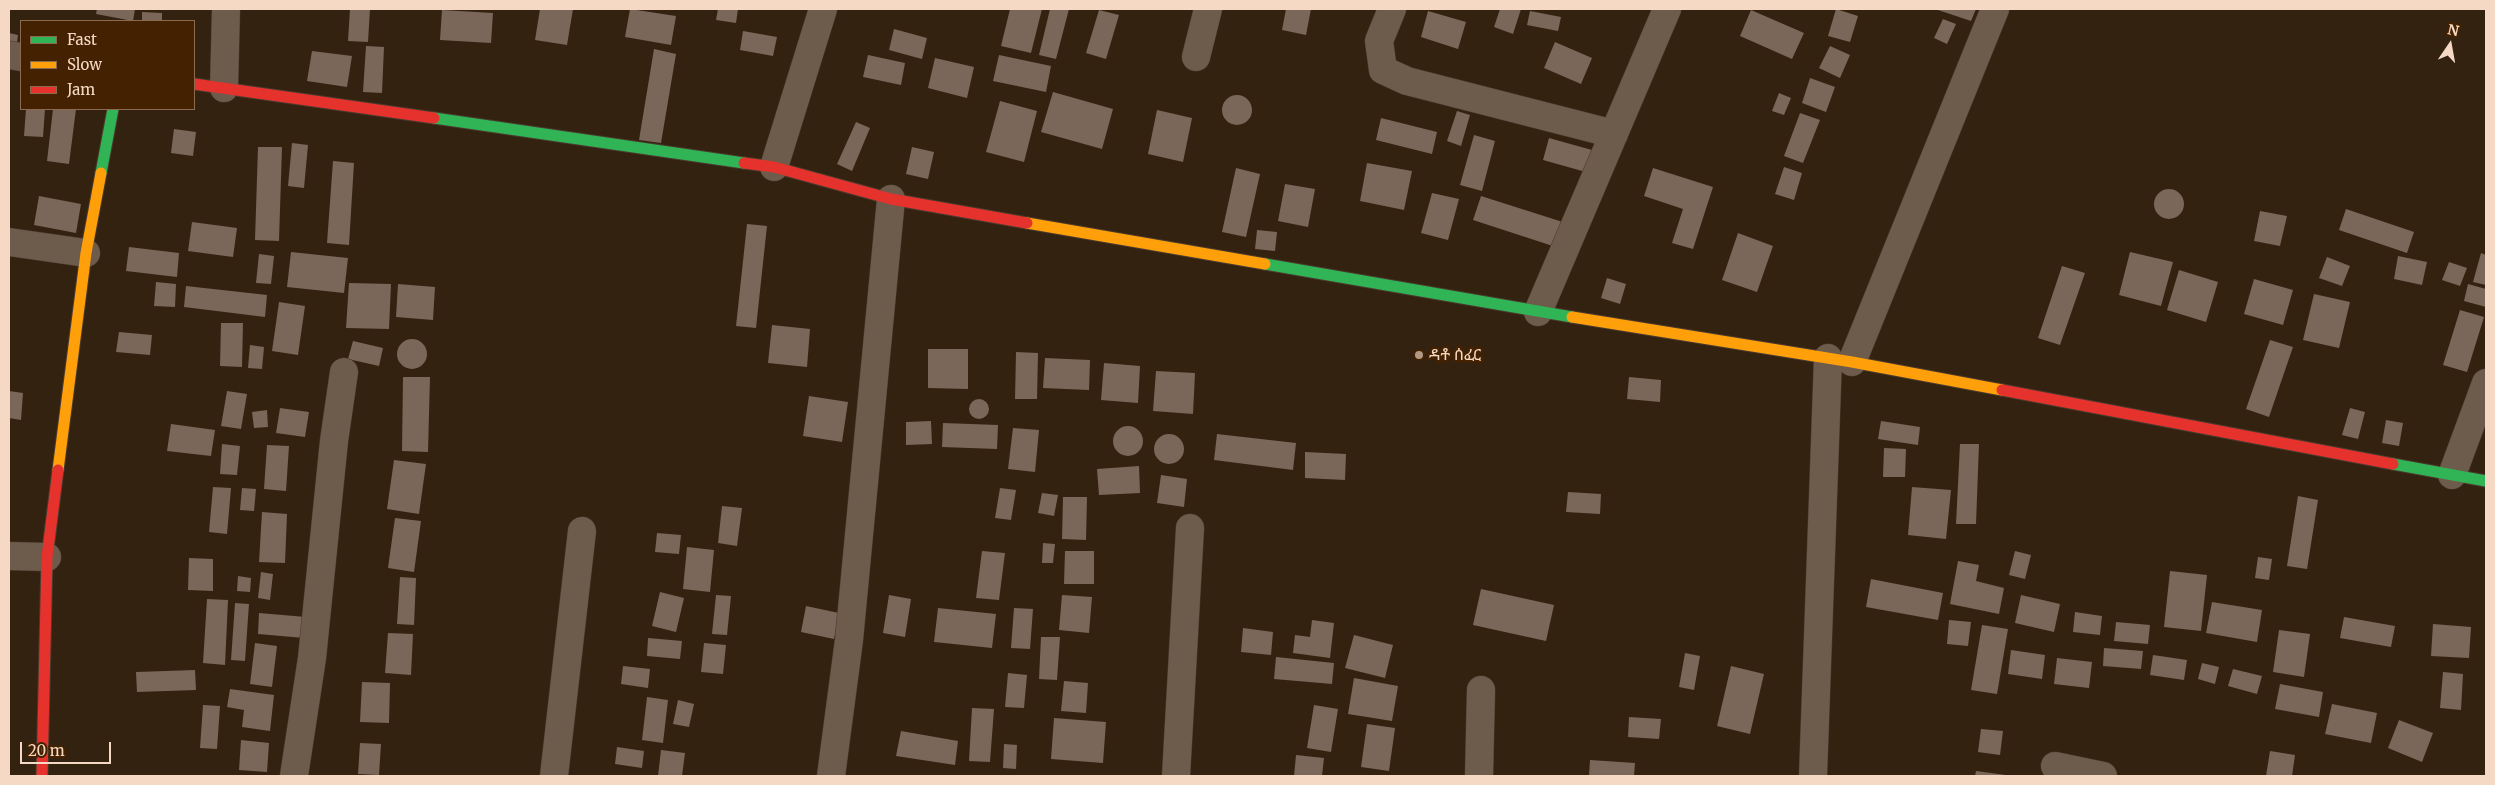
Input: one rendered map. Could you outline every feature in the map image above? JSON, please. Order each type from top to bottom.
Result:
[{"type":"street","points":[[224,88],[226,9]]},
{"type":"street","points":[[774,168],[823,9]]},
{"type":"street","points":[[1196,57],[1208,9]]},
{"type":"street","points":[[1392,9],[1379,41],[1383,70],[1407,81],[1614,134]]},
{"type":"street","points":[[1538,312],[1667,9]]},
{"type":"street","points":[[1813,776],[1840,360],[1994,9]]},
{"type":"street","points":[[195,84],[774,168],[891,200],[1538,312],[1840,360],[2486,481]]},
{"type":"street","points":[[42,776],[47,557],[86,253],[112,110]]},
{"type":"street","points":[[832,776],[849,640],[891,200]]},
{"type":"street","points":[[9,242],[86,253]]},
{"type":"street","points":[[294,776],[312,658],[334,441],[344,372]]},
{"type":"street","points":[[2452,475],[2486,383]]},
{"type":"street","points":[[1176,776],[1190,528]]},
{"type":"street","points":[[554,776],[582,531]]},
{"type":"street","points":[[9,556],[47,557]]},
{"type":"street","points":[[1479,776],[1481,690]]},
{"type":"street","points":[[2055,766],[2103,776]]},
{"type":"building","points":[[97,9],[135,9],[133,20],[96,14]]},
{"type":"building","points":[[350,9],[370,9],[368,42],[348,41]]},
{"type":"building","points":[[540,9],[573,9],[567,45],[535,40]]},
{"type":"building","points":[[630,9],[676,16],[671,45],[625,37]]},
{"type":"building","points":[[718,9],[738,9],[736,23],[716,20]]},
{"type":"building","points":[[1010,9],[1042,9],[1031,53],[1001,46]]},
{"type":"building","points":[[1050,9],[1069,9],[1056,59],[1039,55]]},
{"type":"building","points":[[1286,9],[1311,9],[1306,35],[1282,30]]},
{"type":"building","points":[[1500,9],[1521,9],[1513,34],[1494,27]]},
{"type":"building","points":[[1836,9],[1858,16],[1850,42],[1828,36]]},
{"type":"building","points":[[1935,9],[1976,9],[1971,21]]},
{"type":"building","points":[[442,10],[493,13],[491,43],[440,40]]},
{"type":"building","points":[[1099,10],[1119,15],[1106,59],[1086,53]]},
{"type":"building","points":[[1751,10],[1804,33],[1792,59],[1740,36]]},
{"type":"building","points":[[1428,11],[1466,22],[1458,49],[1421,37]]},
{"type":"building","points":[[1530,11],[1561,17],[1558,31],[1527,25]]},
{"type":"building","points":[[142,12],[162,13],[162,20],[142,20]]},
{"type":"building","points":[[1943,19],[1956,24],[1947,44],[1934,38]]},
{"type":"building","points":[[894,29],[927,38],[922,59],[889,50]]},
{"type":"building","points":[[743,31],[777,37],[773,56],[740,50]]},
{"type":"building","points":[[9,33],[18,35],[16,50],[9,49]]},
{"type":"building","points":[[1555,42],[1592,58],[1581,84],[1544,68]]},
{"type":"building","points":[[366,46],[384,47],[382,93],[363,92]]},
{"type":"building","points":[[1830,46],[1850,55],[1840,78],[1819,68]]},
{"type":"building","points":[[654,49],[676,54],[661,143],[639,140]]},
{"type":"building","points":[[312,51],[352,56],[347,87],[307,81]]},
{"type":"building","points":[[868,55],[905,63],[901,85],[863,77]]},
{"type":"building","points":[[999,55],[1051,66],[1046,92],[993,81]]},
{"type":"building","points":[[935,58],[974,67],[967,98],[928,88]]},
{"type":"building","points":[[1810,78],[1835,87],[1826,112],[1802,103]]},
{"type":"building","points":[[1053,92],[1113,109],[1102,149],[1041,132]]},
{"type":"building","points":[[1779,93],[1791,98],[1784,115],[1772,111]]},
{"type":"building","points":[[1237,95],[1248,99],[1252,110],[1248,121],[1237,125],[1226,121],[1222,110],[1226,99]]},
{"type":"building","points":[[1000,101],[1037,111],[1024,162],[986,152]]},
{"type":"building","points":[[26,110],[45,110],[43,137],[24,136]]},
{"type":"building","points":[[53,110],[76,110],[69,164],[47,161]]},
{"type":"building","points":[[1157,110],[1192,118],[1183,162],[1148,154]]},
{"type":"building","points":[[1457,111],[1470,115],[1461,146],[1447,141]]},
{"type":"building","points":[[1800,113],[1820,120],[1803,163],[1784,156]]},
{"type":"building","points":[[1381,118],[1437,132],[1432,154],[1376,140]]},
{"type":"building","points":[[856,122],[870,128],[852,171],[837,164]]},
{"type":"building","points":[[174,129],[196,132],[193,156],[171,153]]},
{"type":"building","points":[[1474,135],[1495,141],[1482,191],[1460,185]]},
{"type":"building","points":[[1549,138],[1599,152],[1593,174],[1543,160]]},
{"type":"building","points":[[292,143],[308,145],[304,188],[288,186]]},
{"type":"building","points":[[258,147],[282,147],[279,241],[255,240]]},
{"type":"building","points":[[912,147],[934,152],[928,179],[906,174]]},
{"type":"building","points":[[333,161],[354,163],[349,245],[327,243]]},
{"type":"building","points":[[1367,163],[1412,171],[1404,210],[1360,201]]},
{"type":"building","points":[[1784,167],[1802,173],[1794,200],[1775,194]]},
{"type":"building","points":[[1236,168],[1260,174],[1246,237],[1222,232]]},
{"type":"building","points":[[1653,168],[1713,187],[1693,249],[1672,243],[1683,209],[1644,196]]},
{"type":"building","points":[[1285,184],[1315,189],[1308,227],[1278,221]]},
{"type":"building","points":[[2169,189],[2180,193],[2184,204],[2180,215],[2169,219],[2158,215],[2154,204],[2158,193]]},
{"type":"building","points":[[1432,193],[1459,199],[1448,240],[1421,233]]},
{"type":"building","points":[[39,196],[81,204],[76,233],[34,225]]},
{"type":"building","points":[[1481,196],[1569,224],[1562,249],[1473,220]]},
{"type":"building","points":[[2346,209],[2414,232],[2407,253],[2339,230]]},
{"type":"building","points":[[2260,211],[2287,216],[2280,246],[2254,241]]},
{"type":"building","points":[[192,222],[237,228],[233,257],[188,251]]},
{"type":"building","points":[[747,224],[767,226],[756,328],[736,326]]},
{"type":"building","points":[[1257,230],[1277,232],[1275,251],[1255,249]]},
{"type":"building","points":[[1738,233],[1773,246],[1757,292],[1722,280]]},
{"type":"building","points":[[129,247],[179,253],[177,277],[126,271]]},
{"type":"building","points":[[291,252],[348,258],[344,293],[287,287]]},
{"type":"building","points":[[2130,252],[2173,262],[2161,306],[2119,295]]},
{"type":"building","points":[[2481,253],[2486,255],[2486,285],[2473,282]]},
{"type":"building","points":[[259,254],[274,256],[271,284],[256,283]]},
{"type":"building","points":[[2398,256],[2427,262],[2422,285],[2394,279]]},
{"type":"building","points":[[2327,257],[2350,266],[2342,286],[2319,278]]},
{"type":"building","points":[[2449,262],[2467,268],[2460,286],[2442,280]]},
{"type":"building","points":[[2062,266],[2085,273],[2060,345],[2038,338]]},
{"type":"building","points":[[2179,270],[2218,282],[2206,322],[2167,310]]},
{"type":"building","points":[[1607,278],[1626,284],[1620,304],[1601,298]]},
{"type":"building","points":[[2254,279],[2293,290],[2283,325],[2244,314]]},
{"type":"building","points":[[156,282],[176,284],[175,307],[154,306]]},
{"type":"building","points":[[349,283],[391,284],[389,329],[346,328]]},
{"type":"building","points":[[398,284],[435,287],[433,320],[396,317]]},
{"type":"building","points":[[2468,284],[2486,289],[2486,307],[2464,301]]},
{"type":"building","points":[[186,286],[267,295],[265,317],[184,307]]},
{"type":"building","points":[[2314,294],[2350,302],[2339,348],[2303,340]]},
{"type":"building","points":[[279,302],[305,306],[298,355],[272,351]]},
{"type":"building","points":[[2460,310],[2484,317],[2467,372],[2443,365]]},
{"type":"building","points":[[221,323],[243,323],[242,367],[220,366]]},
{"type":"building","points":[[772,325],[810,329],[807,367],[768,363]]},
{"type":"building","points":[[119,332],[152,335],[150,355],[116,352]]},
{"type":"building","points":[[412,339],[423,343],[427,354],[423,365],[412,369],[401,365],[397,354],[401,343]]},
{"type":"building","points":[[2270,340],[2293,347],[2269,417],[2246,409]]},
{"type":"building","points":[[353,341],[383,348],[379,366],[348,359]]},
{"type":"building","points":[[250,345],[264,347],[262,369],[248,368]]},
{"type":"building","points":[[928,349],[968,349],[968,389],[928,388]]},
{"type":"building","points":[[1016,352],[1038,353],[1037,399],[1015,399]]},
{"type":"building","points":[[1045,358],[1090,360],[1089,390],[1043,388]]},
{"type":"building","points":[[1104,363],[1140,366],[1138,403],[1101,400]]},
{"type":"building","points":[[1156,371],[1195,373],[1193,414],[1153,411]]},
{"type":"building","points":[[403,377],[430,377],[428,452],[402,451]]},
{"type":"building","points":[[1629,377],[1661,380],[1660,402],[1627,399]]},
{"type":"building","points":[[9,391],[23,393],[21,420],[9,418]]},
{"type":"building","points":[[227,391],[247,394],[241,429],[221,426]]},
{"type":"building","points":[[809,396],[848,402],[842,442],[803,436]]},
{"type":"building","points":[[979,399],[986,402],[989,409],[986,416],[979,419],[972,416],[969,409],[972,402]]},
{"type":"building","points":[[280,408],[309,412],[305,437],[276,433]]},
{"type":"building","points":[[2350,408],[2365,412],[2358,439],[2342,435]]},
{"type":"building","points":[[267,410],[268,427],[254,428],[252,412]]},
{"type":"building","points":[[2386,420],[2403,423],[2399,446],[2382,443]]},
{"type":"building","points":[[931,421],[932,444],[906,445],[906,422]]},
{"type":"building","points":[[1881,421],[1920,427],[1918,445],[1878,439]]},
{"type":"building","points":[[943,423],[998,425],[997,449],[942,447]]},
{"type":"building","points":[[171,424],[215,430],[211,456],[167,451]]},
{"type":"building","points":[[1128,426],[1139,430],[1143,441],[1139,452],[1128,456],[1117,452],[1113,441],[1117,430]]},
{"type":"building","points":[[1013,428],[1039,430],[1035,472],[1008,469]]},
{"type":"building","points":[[1169,434],[1180,438],[1184,449],[1180,460],[1169,464],[1158,460],[1154,449],[1158,438]]},
{"type":"building","points":[[1217,434],[1296,443],[1293,470],[1214,460]]},
{"type":"building","points":[[222,444],[240,446],[237,475],[220,474]]},
{"type":"building","points":[[1960,444],[1979,444],[1976,524],[1956,524]]},
{"type":"building","points":[[267,445],[289,446],[286,491],[264,489]]},
{"type":"building","points":[[1884,448],[1906,449],[1905,477],[1883,477]]},
{"type":"building","points":[[1305,452],[1346,454],[1345,480],[1305,478]]},
{"type":"building","points":[[394,460],[426,464],[419,514],[387,509]]},
{"type":"building","points":[[1139,466],[1140,493],[1099,495],[1097,469]]},
{"type":"building","points":[[1161,475],[1187,479],[1184,507],[1157,503]]},
{"type":"building","points":[[213,487],[231,488],[227,534],[209,532]]},
{"type":"building","points":[[1912,487],[1951,490],[1946,539],[1908,535]]},
{"type":"building","points":[[242,488],[256,489],[254,511],[240,510]]},
{"type":"building","points":[[1000,488],[1016,490],[1011,520],[995,518]]},
{"type":"building","points":[[1568,492],[1601,494],[1600,514],[1566,512]]},
{"type":"building","points":[[1042,493],[1058,495],[1054,516],[1038,513]]},
{"type":"building","points":[[2298,496],[2318,500],[2307,569],[2287,566]]},
{"type":"building","points":[[1063,497],[1087,497],[1086,540],[1062,539]]},
{"type":"building","points":[[722,506],[742,508],[737,546],[718,543]]},
{"type":"building","points":[[262,512],[287,514],[285,563],[259,562]]},
{"type":"building","points":[[395,518],[421,521],[414,572],[388,568]]},
{"type":"building","points":[[657,533],[681,535],[679,554],[655,552]]},
{"type":"building","points":[[1043,543],[1055,544],[1053,563],[1042,563]]},
{"type":"building","points":[[687,547],[714,550],[710,592],[683,589]]},
{"type":"building","points":[[982,551],[1005,553],[999,600],[976,598]]},
{"type":"building","points":[[1065,551],[1094,551],[1094,584],[1064,584]]},
{"type":"building","points":[[2015,551],[2031,555],[2025,579],[2009,575]]},
{"type":"building","points":[[2258,557],[2272,559],[2269,580],[2255,578]]},
{"type":"building","points":[[189,558],[213,559],[213,591],[188,590]]},
{"type":"building","points":[[1958,561],[1979,565],[1976,581],[2004,588],[1999,614],[1950,604]]},
{"type":"building","points":[[2170,571],[2207,575],[2201,631],[2164,627]]},
{"type":"building","points":[[261,572],[273,574],[270,600],[258,598]]},
{"type":"building","points":[[238,576],[251,578],[250,592],[237,591]]},
{"type":"building","points":[[400,577],[416,578],[414,625],[397,624]]},
{"type":"building","points":[[1871,579],[1943,593],[1938,620],[1866,607]]},
{"type":"building","points":[[1481,589],[1554,605],[1546,641],[1473,625]]},
{"type":"building","points":[[660,592],[684,598],[676,632],[652,626]]},
{"type":"building","points":[[716,595],[731,596],[727,635],[712,634]]},
{"type":"building","points":[[889,595],[911,599],[905,637],[883,633]]},
{"type":"building","points":[[1062,595],[1092,597],[1089,633],[1059,630]]},
{"type":"building","points":[[2021,595],[2060,604],[2054,632],[2015,623]]},
{"type":"building","points":[[207,599],[228,600],[225,665],[203,663]]},
{"type":"building","points":[[2212,602],[2262,610],[2257,642],[2206,633]]},
{"type":"building","points":[[235,603],[249,604],[245,661],[231,660]]},
{"type":"building","points":[[806,606],[839,613],[834,639],[801,632]]},
{"type":"building","points":[[938,608],[996,614],[992,648],[934,642]]},
{"type":"building","points":[[1014,608],[1033,609],[1030,649],[1011,648]]},
{"type":"building","points":[[2075,612],[2102,616],[2100,635],[2073,632]]},
{"type":"building","points":[[259,613],[306,617],[304,638],[258,634]]},
{"type":"building","points":[[2344,617],[2395,626],[2391,647],[2340,638]]},
{"type":"building","points":[[1312,620],[1334,623],[1330,658],[1293,653],[1295,635],[1310,637]]},
{"type":"building","points":[[1949,620],[1971,622],[1968,646],[1947,644]]},
{"type":"building","points":[[2116,622],[2150,625],[2148,644],[2114,641]]},
{"type":"building","points":[[2433,624],[2471,627],[2469,658],[2431,656]]},
{"type":"building","points":[[1982,625],[2008,629],[1997,694],[1971,690]]},
{"type":"building","points":[[1243,628],[1273,632],[1271,655],[1241,652]]},
{"type":"building","points":[[2279,630],[2310,634],[2304,677],[2273,672]]},
{"type":"building","points":[[388,633],[413,634],[411,675],[385,673]]},
{"type":"building","points":[[1354,635],[1393,645],[1385,678],[1345,668]]},
{"type":"building","points":[[1041,637],[1060,637],[1057,680],[1039,679]]},
{"type":"building","points":[[648,638],[682,641],[680,659],[647,656]]},
{"type":"building","points":[[255,643],[277,646],[272,687],[250,684]]},
{"type":"building","points":[[704,643],[726,645],[723,674],[701,672]]},
{"type":"building","points":[[2104,648],[2143,651],[2141,669],[2103,666]]},
{"type":"building","points":[[2011,650],[2045,655],[2042,679],[2008,674]]},
{"type":"building","points":[[1685,653],[1700,656],[1694,690],[1679,687]]},
{"type":"building","points":[[2153,655],[2187,660],[2184,680],[2150,675]]},
{"type":"building","points":[[1276,657],[1334,663],[1332,684],[1274,679]]},
{"type":"building","points":[[2057,658],[2092,662],[2089,688],[2054,684]]},
{"type":"building","points":[[2202,663],[2219,667],[2215,684],[2198,679]]},
{"type":"building","points":[[623,666],[650,669],[648,688],[621,684]]},
{"type":"building","points":[[1731,666],[1764,674],[1750,734],[1717,726]]},
{"type":"building","points":[[2233,669],[2262,676],[2257,694],[2228,686]]},
{"type":"building","points":[[195,670],[196,690],[137,692],[136,672]]},
{"type":"building","points":[[2443,672],[2463,674],[2461,710],[2440,708]]},
{"type":"building","points":[[1008,673],[1027,675],[1024,708],[1005,707]]},
{"type":"building","points":[[1354,678],[1398,686],[1392,721],[1348,714]]},
{"type":"building","points":[[1064,681],[1088,683],[1086,713],[1061,711]]},
{"type":"building","points":[[362,682],[390,683],[389,723],[360,722]]},
{"type":"building","points":[[2280,684],[2323,692],[2319,717],[2275,709]]},
{"type":"building","points":[[230,689],[274,695],[270,731],[242,727],[244,710],[227,707]]},
{"type":"building","points":[[647,697],[668,700],[663,743],[642,740]]},
{"type":"building","points":[[678,700],[694,704],[689,727],[673,724]]},
{"type":"building","points":[[2332,704],[2377,713],[2371,743],[2325,734]]},
{"type":"building","points":[[203,705],[220,706],[217,749],[200,748]]},
{"type":"building","points":[[1314,705],[1338,709],[1331,752],[1307,748]]},
{"type":"building","points":[[972,708],[994,709],[990,762],[969,761]]},
{"type":"building","points":[[1629,717],[1661,719],[1659,739],[1628,737]]},
{"type":"building","points":[[1054,718],[1106,722],[1103,763],[1051,759]]},
{"type":"building","points":[[2399,720],[2433,733],[2422,762],[2388,748]]},
{"type":"building","points":[[1367,724],[1395,728],[1389,771],[1361,767]]},
{"type":"building","points":[[1981,729],[2003,731],[2000,755],[1978,752]]},
{"type":"building","points":[[901,731],[958,741],[955,765],[896,756]]},
{"type":"building","points":[[241,740],[269,743],[267,772],[239,770]]},
{"type":"building","points":[[360,743],[381,744],[379,775],[358,774]]},
{"type":"building","points":[[1004,744],[1017,745],[1016,769],[1003,768]]},
{"type":"building","points":[[617,747],[644,751],[642,768],[615,764]]},
{"type":"building","points":[[661,750],[685,753],[682,776],[658,776]]},
{"type":"building","points":[[2270,751],[2295,755],[2292,776],[2266,776]]},
{"type":"building","points":[[1296,755],[1324,758],[1322,776],[1294,776]]},
{"type":"building","points":[[1590,760],[1635,763],[1634,776],[1589,776]]},
{"type":"building","points":[[1976,771],[2006,775],[2006,776],[1975,776]]},
{"type":"traffic: fast","points":[[101,173],[113,110]]},
{"type":"traffic: fast","points":[[434,118],[744,163]]},
{"type":"traffic: fast","points":[[1265,264],[1572,317]]},
{"type":"traffic: fast","points":[[2393,464],[2486,481]]},
{"type":"traffic: slow","points":[[58,470],[86,253],[101,173]]},
{"type":"traffic: slow","points":[[1027,223],[1265,264]]},
{"type":"traffic: slow","points":[[1572,317],[1852,362],[2002,390]]},
{"type":"traffic: jam","points":[[195,84],[434,118]]},
{"type":"traffic: jam","points":[[744,163],[774,167],[891,199],[1027,223]]},
{"type":"traffic: jam","points":[[2002,390],[2393,464]]},
{"type":"traffic: jam","points":[[42,776],[47,557],[58,470]]},
{"type":"place","name":"ዳቶ ሰፈር","points":[[1419,355]]}]
